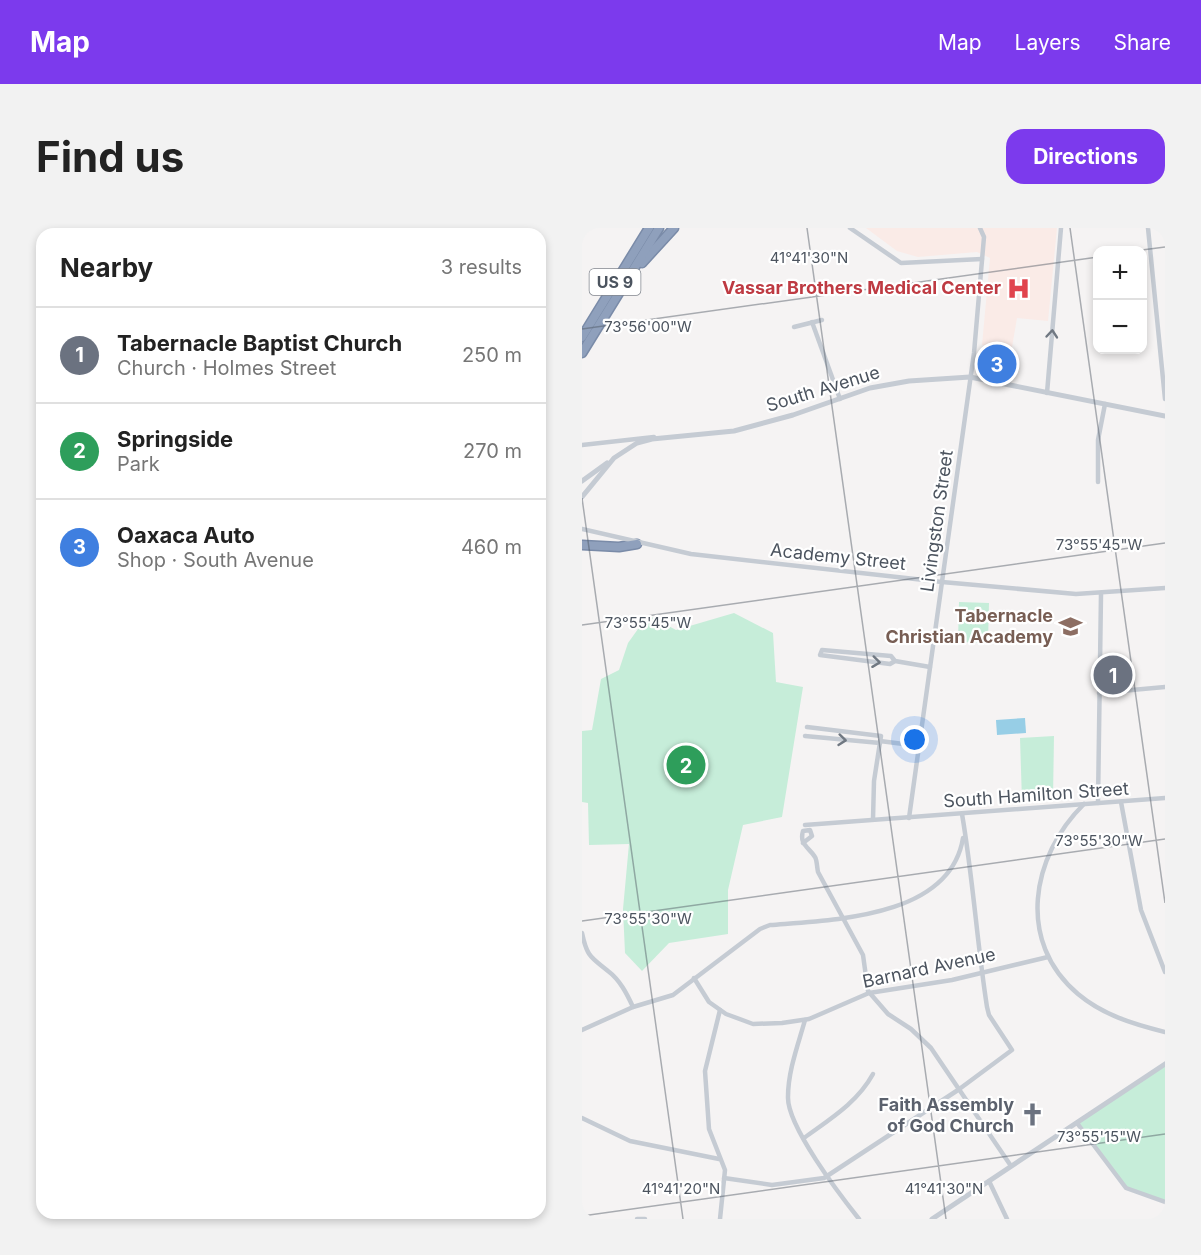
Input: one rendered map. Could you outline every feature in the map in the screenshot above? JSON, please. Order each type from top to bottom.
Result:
[{"type":"highway","name":"US 9","points":[[582,337],[649,228]]},
{"type":"highway","name":"US 9","points":[[582,353],[659,228]]},
{"type":"highway","points":[[628,279],[674,228]]},
{"type":"highway","points":[[582,545],[619,547],[637,544]]},
{"type":"street","points":[[850,228],[901,263],[982,259]]},
{"type":"street","points":[[980,228],[987,228]]},
{"type":"street","name":"Livingston Street","points":[[909,818],[970,377],[984,237],[980,228]]},
{"type":"street","points":[[1047,393],[1061,228]]},
{"type":"street","points":[[1148,228],[1165,399]]},
{"type":"street","points":[[794,327],[822,320]]},
{"type":"street","points":[[812,322],[840,399]]},
{"type":"street","name":"South Avenue","points":[[582,497],[620,453],[637,443],[659,438],[734,431],[887,384],[970,377],[1165,416]]},
{"type":"street","points":[[1098,482],[1098,440],[1105,404]]},
{"type":"street","points":[[582,445],[641,437],[659,438]]},
{"type":"street","points":[[582,481],[620,453]]},
{"type":"street","name":"Academy Street","points":[[582,529],[637,544],[710,557],[942,582],[1051,593],[1101,594],[1165,588]]},
{"type":"street","points":[[1098,803],[1101,594]]},
{"type":"street","points":[[895,661],[891,656],[822,650],[820,655],[890,664],[895,661],[930,667]]},
{"type":"street","points":[[1099,693],[1165,687]]},
{"type":"street","points":[[807,727],[919,746]]},
{"type":"street","points":[[805,736],[880,740]]},
{"type":"street","points":[[873,819],[874,781],[880,740]]},
{"type":"street","name":"South Hamilton Street","points":[[805,825],[1165,798]]},
{"type":"street","points":[[1121,802],[1141,910],[1165,972]]},
{"type":"street","points":[[1084,804],[1063,826],[1043,864],[1038,888],[1038,909],[1048,957],[1076,993],[1097,1008],[1119,1019],[1165,1032]]},
{"type":"street","points":[[724,1178],[772,1185],[814,1181],[828,1176],[958,1090],[1012,1050],[989,1015],[982,971],[976,902],[967,860],[962,814]]},
{"type":"street","points":[[582,1030],[633,1007],[668,997],[760,929],[770,925],[845,918],[886,910],[938,883],[955,864],[962,849],[965,829]]},
{"type":"street","points":[[803,843],[815,858],[818,872],[845,918],[863,955],[869,993],[888,1014],[911,1029],[931,1048],[1011,1166]]},
{"type":"street","points":[[582,933],[589,956],[608,971],[626,992],[633,1007]]},
{"type":"street","name":"Barnard Avenue","points":[[694,978],[709,1002],[720,1010],[753,1024],[805,1020],[869,993],[952,980],[1048,957]]},
{"type":"street","points":[[720,1010],[705,1071],[709,1129],[725,1170],[720,1219]]},
{"type":"street","points":[[805,1020],[790,1076],[789,1108],[804,1138],[859,1219]]},
{"type":"street","points":[[932,1219],[1165,1064]]},
{"type":"street","points":[[804,1138],[845,1109],[865,1088],[873,1074]]},
{"type":"street","points":[[582,1118],[630,1141],[720,1159]]},
{"type":"street","points":[[1077,1123],[1126,1188],[1165,1202]]},
{"type":"street","points":[[989,1181],[1007,1219]]},
{"type":"street","points":[[637,1219],[645,1219]]},
{"type":"shaded area","name":"Vassar Brothers Medical Center","points":[[866,228],[1057,228],[1048,321],[1017,318],[1012,347],[982,345],[990,258],[977,252],[918,257],[897,251]]},
{"type":"green space","points":[[959,602],[989,603],[988,643],[958,642]]},
{"type":"green space","points":[[734,613],[773,633],[776,682],[803,687],[782,817],[743,825],[728,890],[728,934],[669,943],[642,971],[625,953],[623,909],[629,844],[589,845],[588,803],[582,802],[582,731],[592,730],[601,679],[619,670],[628,643],[648,615],[676,630]]},
{"type":"green space","points":[[1054,736],[1053,798],[1022,802],[1020,738]]},
{"type":"green space","points":[[1165,1064],[1165,1200],[1129,1190],[1077,1123]]},
{"type":"water","points":[[1025,718],[1026,733],[997,735],[996,720]]},
{"type":"place","name":"Vassar Brothers Medical Center","points":[[1019,288]]},
{"type":"place","name":"Oaxaca Auto","points":[[997,364]]},
{"type":"place","name":"Tabernacle Christian Academy","points":[[1071,626]]},
{"type":"place","name":"Tabernacle Baptist Church","points":[[1113,675]]},
{"type":"place","name":"Springside","points":[[686,765]]},
{"type":"place","name":"Faith Assembly of God Church","points":[[1032,1115]]}]
